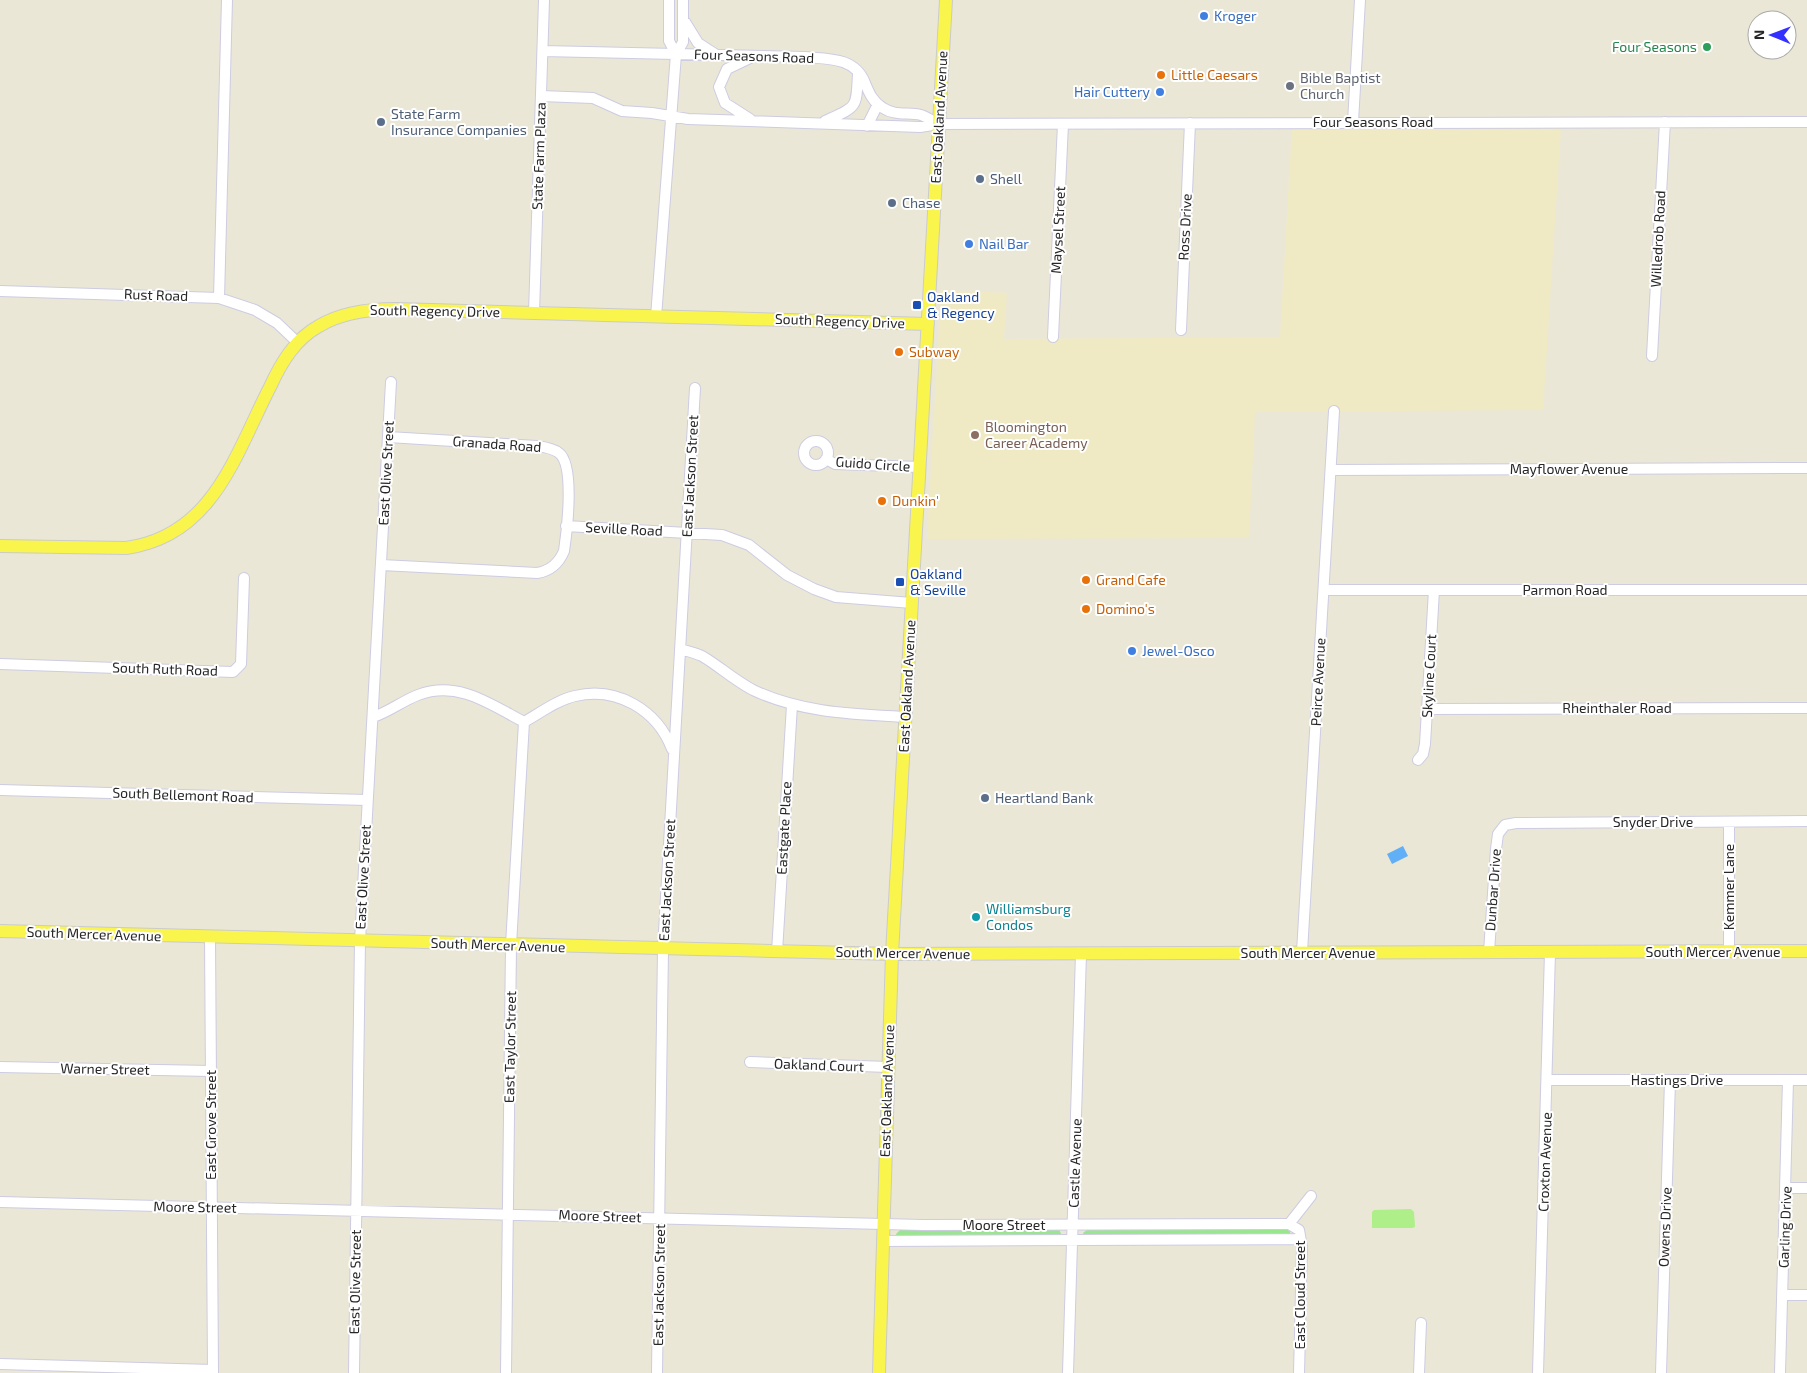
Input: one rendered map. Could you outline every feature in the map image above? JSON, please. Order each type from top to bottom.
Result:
[{"type":"main road","name":"East Oakland Avenue","points":[[879,1373],[892,954],[946,0]]},
{"type":"main road","name":"South Regency Drive","points":[[0,546],[126,548],[162,538],[183,527],[202,511],[218,489],[279,368],[298,343],[327,321],[370,310],[928,324]]},
{"type":"main road","name":"South Mercer Avenue","points":[[0,931],[892,954],[1807,952]]},
{"type":"street","points":[[219,298],[227,0]]},
{"type":"street","name":"State Farm Plaza","points":[[534,313],[544,0]]},
{"type":"street","points":[[669,0],[669,41],[676,54]]},
{"type":"street","points":[[656,317],[673,116],[676,54],[683,42],[684,0]]},
{"type":"street","points":[[1353,122],[1360,0]]},
{"type":"street","points":[[683,18],[698,43],[716,54]]},
{"type":"street","name":"Four Seasons Road","points":[[543,51],[716,54],[835,59],[849,64],[878,104],[891,112],[920,115],[939,124]]},
{"type":"street","points":[[754,121],[725,104],[719,87],[721,78],[727,69],[756,56]]},
{"type":"street","points":[[821,122],[854,106],[858,94],[858,74]]},
{"type":"street","name":"Four Seasons Road","points":[[541,96],[592,98],[622,111],[688,119],[821,122],[867,126],[1353,122],[1807,122]]},
{"type":"street","points":[[867,126],[878,104]]},
{"type":"street","name":"Willedrob Road","points":[[1652,356],[1665,122]]},
{"type":"street","name":"Ross Drive","points":[[1181,330],[1190,123]]},
{"type":"street","name":"Maysel Street","points":[[1053,337],[1063,124]]},
{"type":"street","name":"Rust Road","points":[[0,291],[219,298],[255,310],[277,324],[298,343]]},
{"type":"street","name":"East Olive Street","points":[[354,1373],[360,941],[391,382]]},
{"type":"street","name":"East Jackson Street","points":[[657,1373],[663,949],[695,388]]},
{"type":"street","name":"Peirce Avenue","points":[[1302,952],[1334,411]]},
{"type":"street","name":"Granada Road","points":[[388,437],[537,446],[559,453],[567,465],[566,526]]},
{"type":"street","name":"Guido Circle","points":[[826,459],[835,464],[920,467]]},
{"type":"street","name":"Mayflower Avenue","points":[[1331,470],[1807,468]]},
{"type":"street","name":"Seville Road","points":[[381,565],[541,572],[554,566],[562,555],[566,526],[715,534],[736,538],[763,555],[795,580],[836,597],[912,603]]},
{"type":"street","name":"South Ruth Road","points":[[0,664],[232,672],[241,664],[244,578]]},
{"type":"street","name":"Parmon Road","points":[[1324,590],[1807,590]]},
{"type":"street","name":"Skyline Court","points":[[1418,760],[1423,754],[1426,744],[1434,590]]},
{"type":"street","points":[[680,649],[701,656],[726,675],[751,689],[792,705],[831,712],[906,717]]},
{"type":"street","points":[[373,717],[419,695],[450,690],[476,696],[524,722],[561,700],[593,694],[612,695],[629,701],[651,716],[662,730],[673,753]]},
{"type":"street","name":"Eastgate Place","points":[[777,952],[792,705]]},
{"type":"street","name":"Rheinthaler Road","points":[[1428,708],[1807,708]]},
{"type":"street","name":"East Taylor Street","points":[[506,1373],[512,945],[524,722]]},
{"type":"street","name":"South Bellemont Road","points":[[0,790],[367,800]]},
{"type":"street","name":"Snyder Drive","points":[[1500,829],[1505,825],[1516,823],[1807,821]]},
{"type":"street","name":"Kemmer Lane","points":[[1729,822],[1729,952]]},
{"type":"street","name":"Dunbar Drive","points":[[1488,952],[1496,849],[1500,829]]},
{"type":"street","name":"East Grove Street","points":[[210,937],[213,1371]]},
{"type":"street","name":"Croxton Avenue","points":[[1538,1373],[1548,1080],[1550,952]]},
{"type":"street","name":"Castle Avenue","points":[[1068,1373],[1081,954]]},
{"type":"street","name":"Oakland Court","points":[[750,1062],[888,1067]]},
{"type":"street","name":"Warner Street","points":[[0,1067],[211,1071]]},
{"type":"street","name":"Hastings Drive","points":[[1548,1080],[1807,1080]]},
{"type":"street","name":"Garling Drive","points":[[1780,1373],[1788,1080]]},
{"type":"street","name":"Owens Drive","points":[[1661,1373],[1670,1081]]},
{"type":"street","points":[[1786,1188],[1807,1188]]},
{"type":"street","points":[[1289,1224],[1311,1196]]},
{"type":"street","name":"Moore Street","points":[[0,1202],[508,1213],[883,1224],[1289,1224]]},
{"type":"street","name":"East Cloud Street","points":[[1289,1224],[1299,1230],[1302,1256],[1299,1373]]},
{"type":"street","name":"Moore Street","points":[[883,1241],[1300,1239]]},
{"type":"street","points":[[1783,1295],[1807,1295]]},
{"type":"street","points":[[1419,1373],[1421,1323]]},
{"type":"street","points":[[0,1364],[213,1371]]},
{"type":"shaded area","points":[[1292,127],[1561,127],[1543,410],[1255,412],[1249,538],[927,539],[941,290],[1007,293],[1004,339],[1280,337]]},
{"type":"green space","points":[[1411,1209],[1414,1212],[1415,1227],[1372,1228],[1372,1212],[1374,1210]]},
{"type":"green space","points":[[1286,1227],[1290,1230],[1290,1235],[1084,1235],[1083,1233],[1088,1229]]},
{"type":"green space","points":[[1059,1229],[1062,1236],[897,1237],[896,1234],[900,1230]]},
{"type":"water","points":[[1403,846],[1408,856],[1392,864],[1387,854]]},
{"type":"place","name":"Kroger","points":[[1204,16]]},
{"type":"place","name":"Four Seasons","points":[[1707,47]]},
{"type":"place","name":"Little Caesars","points":[[1161,75]]},
{"type":"place","name":"Bible Baptist Church","points":[[1290,86]]},
{"type":"place","name":"Hair Cuttery","points":[[1160,92]]},
{"type":"place","name":"State Farm Insurance Companies","points":[[381,122]]},
{"type":"place","name":"Shell","points":[[980,179]]},
{"type":"place","name":"Chase","points":[[892,203]]},
{"type":"place","name":"Nail Bar","points":[[969,244]]},
{"type":"place","name":"Oakland & Regency","points":[[917,305]]},
{"type":"place","name":"Subway","points":[[899,352]]},
{"type":"place","name":"Bloomington Career Academy","points":[[975,435]]},
{"type":"place","name":"Dunkin'","points":[[882,501]]},
{"type":"place","name":"Grand Cafe","points":[[1086,580]]},
{"type":"place","name":"Oakland & Seville","points":[[900,582]]},
{"type":"place","name":"Domino's","points":[[1086,609]]},
{"type":"place","name":"Jewel-Osco","points":[[1132,651]]},
{"type":"place","name":"Heartland Bank","points":[[985,798]]},
{"type":"place","name":"Williamsburg Condos","points":[[976,917]]}]
